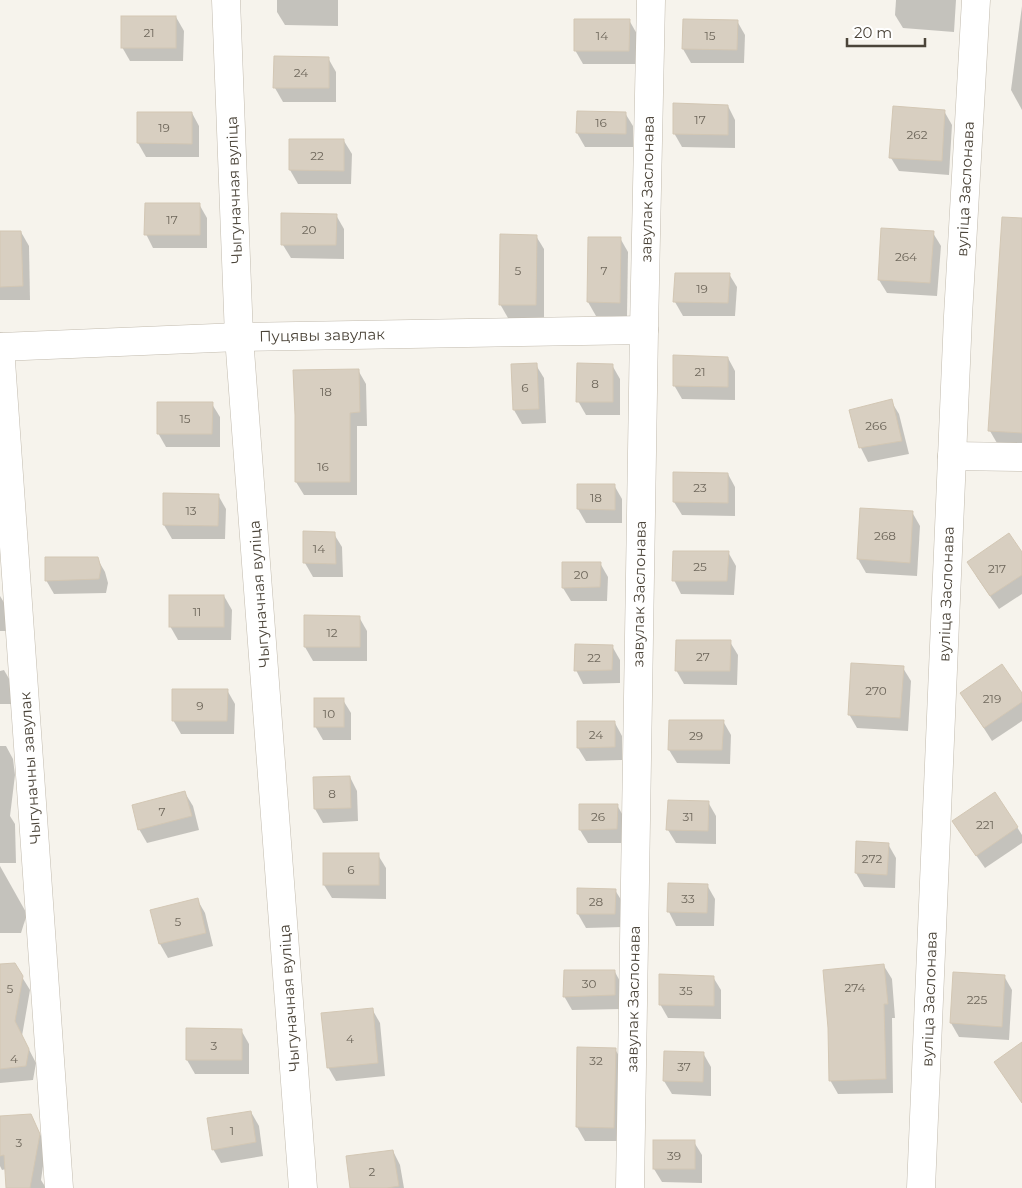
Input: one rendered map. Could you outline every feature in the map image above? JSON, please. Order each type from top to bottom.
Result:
[{"type":"street","name":"Чыгуначная вуліца","points":[[226,0],[240,337],[303,1188]]},
{"type":"street","name":"завулак Заслонава","points":[[630,1188],[651,0]]},
{"type":"street","name":"вуліца Заслонава","points":[[921,1188],[958,316],[976,0]]},
{"type":"street","name":"Пуцявы завулак","points":[[0,348],[240,337],[644,330]]},
{"type":"street","name":"Чыгуначны завулак","points":[[0,348],[59,1188]]},
{"type":"street","points":[[952,456],[1022,457]]},
{"type":"building","points":[[121,16],[176,16],[176,48],[121,48]]},
{"type":"building","points":[[574,19],[630,19],[629,51],[574,51]]},
{"type":"building","points":[[683,19],[738,20],[737,50],[682,49]]},
{"type":"building","points":[[274,56],[329,57],[329,88],[273,88]]},
{"type":"building","points":[[673,103],[728,105],[728,135],[673,134]]},
{"type":"building","points":[[893,106],[945,110],[942,161],[889,158]]},
{"type":"building","points":[[577,111],[626,112],[626,134],[576,133]]},
{"type":"building","points":[[137,112],[192,112],[192,144],[137,143]]},
{"type":"building","points":[[289,139],[344,139],[344,171],[289,170]]},
{"type":"building","points":[[145,203],[200,203],[200,235],[144,235]]},
{"type":"building","points":[[281,213],[337,214],[336,245],[281,245]]},
{"type":"building","points":[[1002,217],[1022,218],[1022,433],[988,431]]},
{"type":"building","points":[[881,228],[934,231],[930,283],[878,280]]},
{"type":"building","points":[[0,231],[21,231],[23,286],[0,287]]},
{"type":"building","points":[[500,234],[537,235],[536,305],[499,305]]},
{"type":"building","points":[[588,237],[621,237],[620,303],[587,302]]},
{"type":"building","points":[[675,273],[730,273],[728,303],[673,302]]},
{"type":"building","points":[[673,355],[728,357],[728,387],[673,386]]},
{"type":"building","points":[[537,363],[539,409],[513,410],[511,364]]},
{"type":"building","points":[[577,363],[613,364],[613,402],[576,402]]},
{"type":"building","points":[[359,369],[360,412],[350,413],[350,482],[295,482],[293,370]]},
{"type":"building","points":[[892,399],[902,441],[859,448],[849,410]]},
{"type":"building","points":[[157,402],[213,402],[212,434],[157,434]]},
{"type":"building","points":[[673,472],[728,473],[728,503],[673,502]]},
{"type":"building","points":[[577,484],[615,484],[615,510],[577,509]]},
{"type":"building","points":[[163,493],[219,494],[218,526],[163,525]]},
{"type":"building","points":[[860,508],[913,511],[910,563],[857,559]]},
{"type":"building","points":[[303,531],[335,532],[336,564],[303,563]]},
{"type":"building","points":[[1009,533],[1022,552],[1022,575],[990,596],[967,562]]},
{"type":"building","points":[[673,551],[729,551],[727,581],[672,581]]},
{"type":"building","points":[[45,557],[98,557],[101,568],[99,579],[45,581]]},
{"type":"building","points":[[562,562],[601,562],[600,587],[562,588]]},
{"type":"building","points":[[169,595],[224,595],[224,627],[169,627]]},
{"type":"building","points":[[304,615],[360,616],[360,647],[304,647]]},
{"type":"building","points":[[676,640],[731,640],[730,671],[675,671]]},
{"type":"building","points":[[575,644],[613,645],[612,670],[574,671]]},
{"type":"building","points":[[851,663],[904,666],[900,718],[848,715]]},
{"type":"building","points":[[1002,664],[1022,693],[1022,702],[984,728],[960,693]]},
{"type":"building","points":[[172,689],[228,689],[227,721],[172,721]]},
{"type":"building","points":[[314,698],[344,698],[344,727],[314,727]]},
{"type":"building","points":[[669,720],[724,720],[722,750],[668,750]]},
{"type":"building","points":[[577,721],[615,721],[615,747],[577,748]]},
{"type":"building","points":[[350,776],[351,808],[314,809],[313,777]]},
{"type":"building","points":[[185,791],[192,816],[138,830],[132,805]]},
{"type":"building","points":[[995,792],[1018,827],[976,856],[952,821]]},
{"type":"building","points":[[668,800],[709,801],[708,831],[666,830]]},
{"type":"building","points":[[579,804],[618,804],[617,829],[579,830]]},
{"type":"building","points":[[856,841],[889,843],[887,875],[855,873]]},
{"type":"building","points":[[323,853],[379,853],[379,885],[323,885]]},
{"type":"building","points":[[668,883],[708,884],[707,913],[667,912]]},
{"type":"building","points":[[577,888],[616,889],[615,914],[577,914]]},
{"type":"building","points":[[198,898],[206,933],[159,944],[150,910]]},
{"type":"building","points":[[15,963],[23,976],[15,1021],[29,1049],[26,1066],[0,1069],[0,964]]},
{"type":"building","points":[[884,964],[888,1004],[884,1004],[886,1079],[829,1081],[828,1028],[823,970]]},
{"type":"building","points":[[564,970],[615,970],[615,995],[563,997]]},
{"type":"building","points":[[953,972],[1005,975],[1002,1027],[950,1023]]},
{"type":"building","points":[[659,974],[714,976],[714,1006],[659,1005]]},
{"type":"building","points":[[373,1008],[378,1063],[327,1068],[321,1013]]},
{"type":"building","points":[[186,1028],[242,1029],[242,1060],[186,1060]]},
{"type":"building","points":[[1022,1042],[1022,1103],[994,1062]]},
{"type":"building","points":[[577,1047],[616,1048],[614,1128],[576,1127]]},
{"type":"building","points":[[664,1051],[704,1052],[703,1082],[663,1081]]},
{"type":"building","points":[[251,1111],[256,1142],[212,1150],[207,1118]]},
{"type":"building","points":[[31,1114],[40,1134],[30,1188],[6,1188],[4,1155],[0,1156],[0,1116]]},
{"type":"building","points":[[653,1140],[695,1140],[695,1169],[653,1169]]},
{"type":"building","points":[[393,1150],[399,1186],[387,1188],[350,1188],[346,1156]]}]
